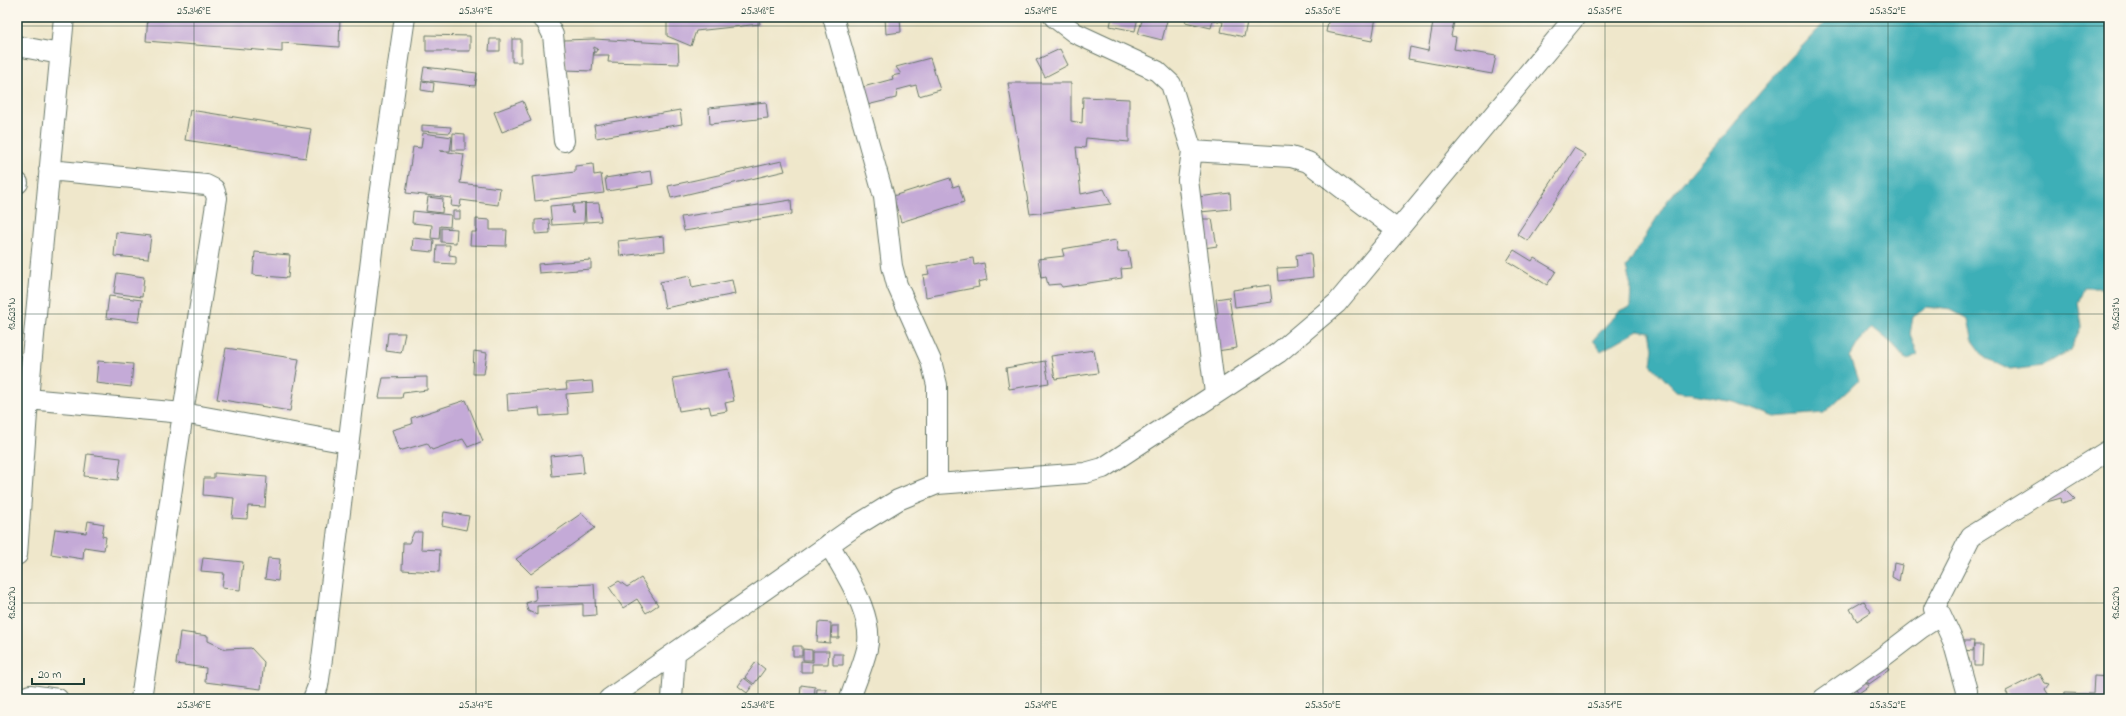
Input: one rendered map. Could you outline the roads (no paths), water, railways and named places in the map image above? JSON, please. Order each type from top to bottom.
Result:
[{"type":"street","points":[[17,555],[28,399],[64,17]]},
{"type":"street","points":[[313,699],[318,686],[322,659],[377,210],[405,17]]},
{"type":"street","points":[[541,17],[546,21],[553,35],[564,141]]},
{"type":"street","points":[[833,17],[884,197],[892,266],[897,285],[931,362],[935,380],[937,484]]},
{"type":"street","points":[[1054,17],[1075,33],[1157,71],[1171,84],[1192,151],[1188,180],[1215,393]]},
{"type":"street","points":[[609,699],[829,544],[898,500],[937,484],[1091,472],[1102,468],[1132,450],[1215,393],[1278,353],[1336,303],[1482,126],[1555,44],[1576,17]]},
{"type":"street","points":[[17,46],[60,54]]},
{"type":"street","points":[[1192,151],[1291,157],[1308,162],[1397,230]]},
{"type":"street","points":[[49,170],[206,185],[214,190],[217,198],[183,413],[141,699]]},
{"type":"street","points":[[28,399],[183,413],[348,443]]},
{"type":"street","points":[[1966,699],[1967,690],[1953,641],[1941,616],[1934,609],[1971,536],[2109,450]]},
{"type":"street","points":[[829,544],[864,611],[868,631],[867,648],[850,699]]},
{"type":"street","points":[[1823,699],[1879,660],[1921,628],[1941,616]]},
{"type":"street","points":[[672,699],[674,653]]},
{"type":"street","points":[[20,699],[30,695],[58,699]]},
{"type":"water","points":[[1830,17],[2109,17],[2109,288],[2084,288],[2078,303],[2082,325],[2070,350],[2043,366],[2010,370],[1985,358],[1973,342],[1968,319],[1951,310],[1927,307],[1913,317],[1910,334],[1918,355],[1907,361],[1890,342],[1872,327],[1858,343],[1850,357],[1858,381],[1824,413],[1774,417],[1733,401],[1676,391],[1651,365],[1653,348],[1650,332],[1638,330],[1601,351],[1593,340],[1619,311],[1630,307],[1631,286],[1626,268],[1667,201],[1782,67]]}]
